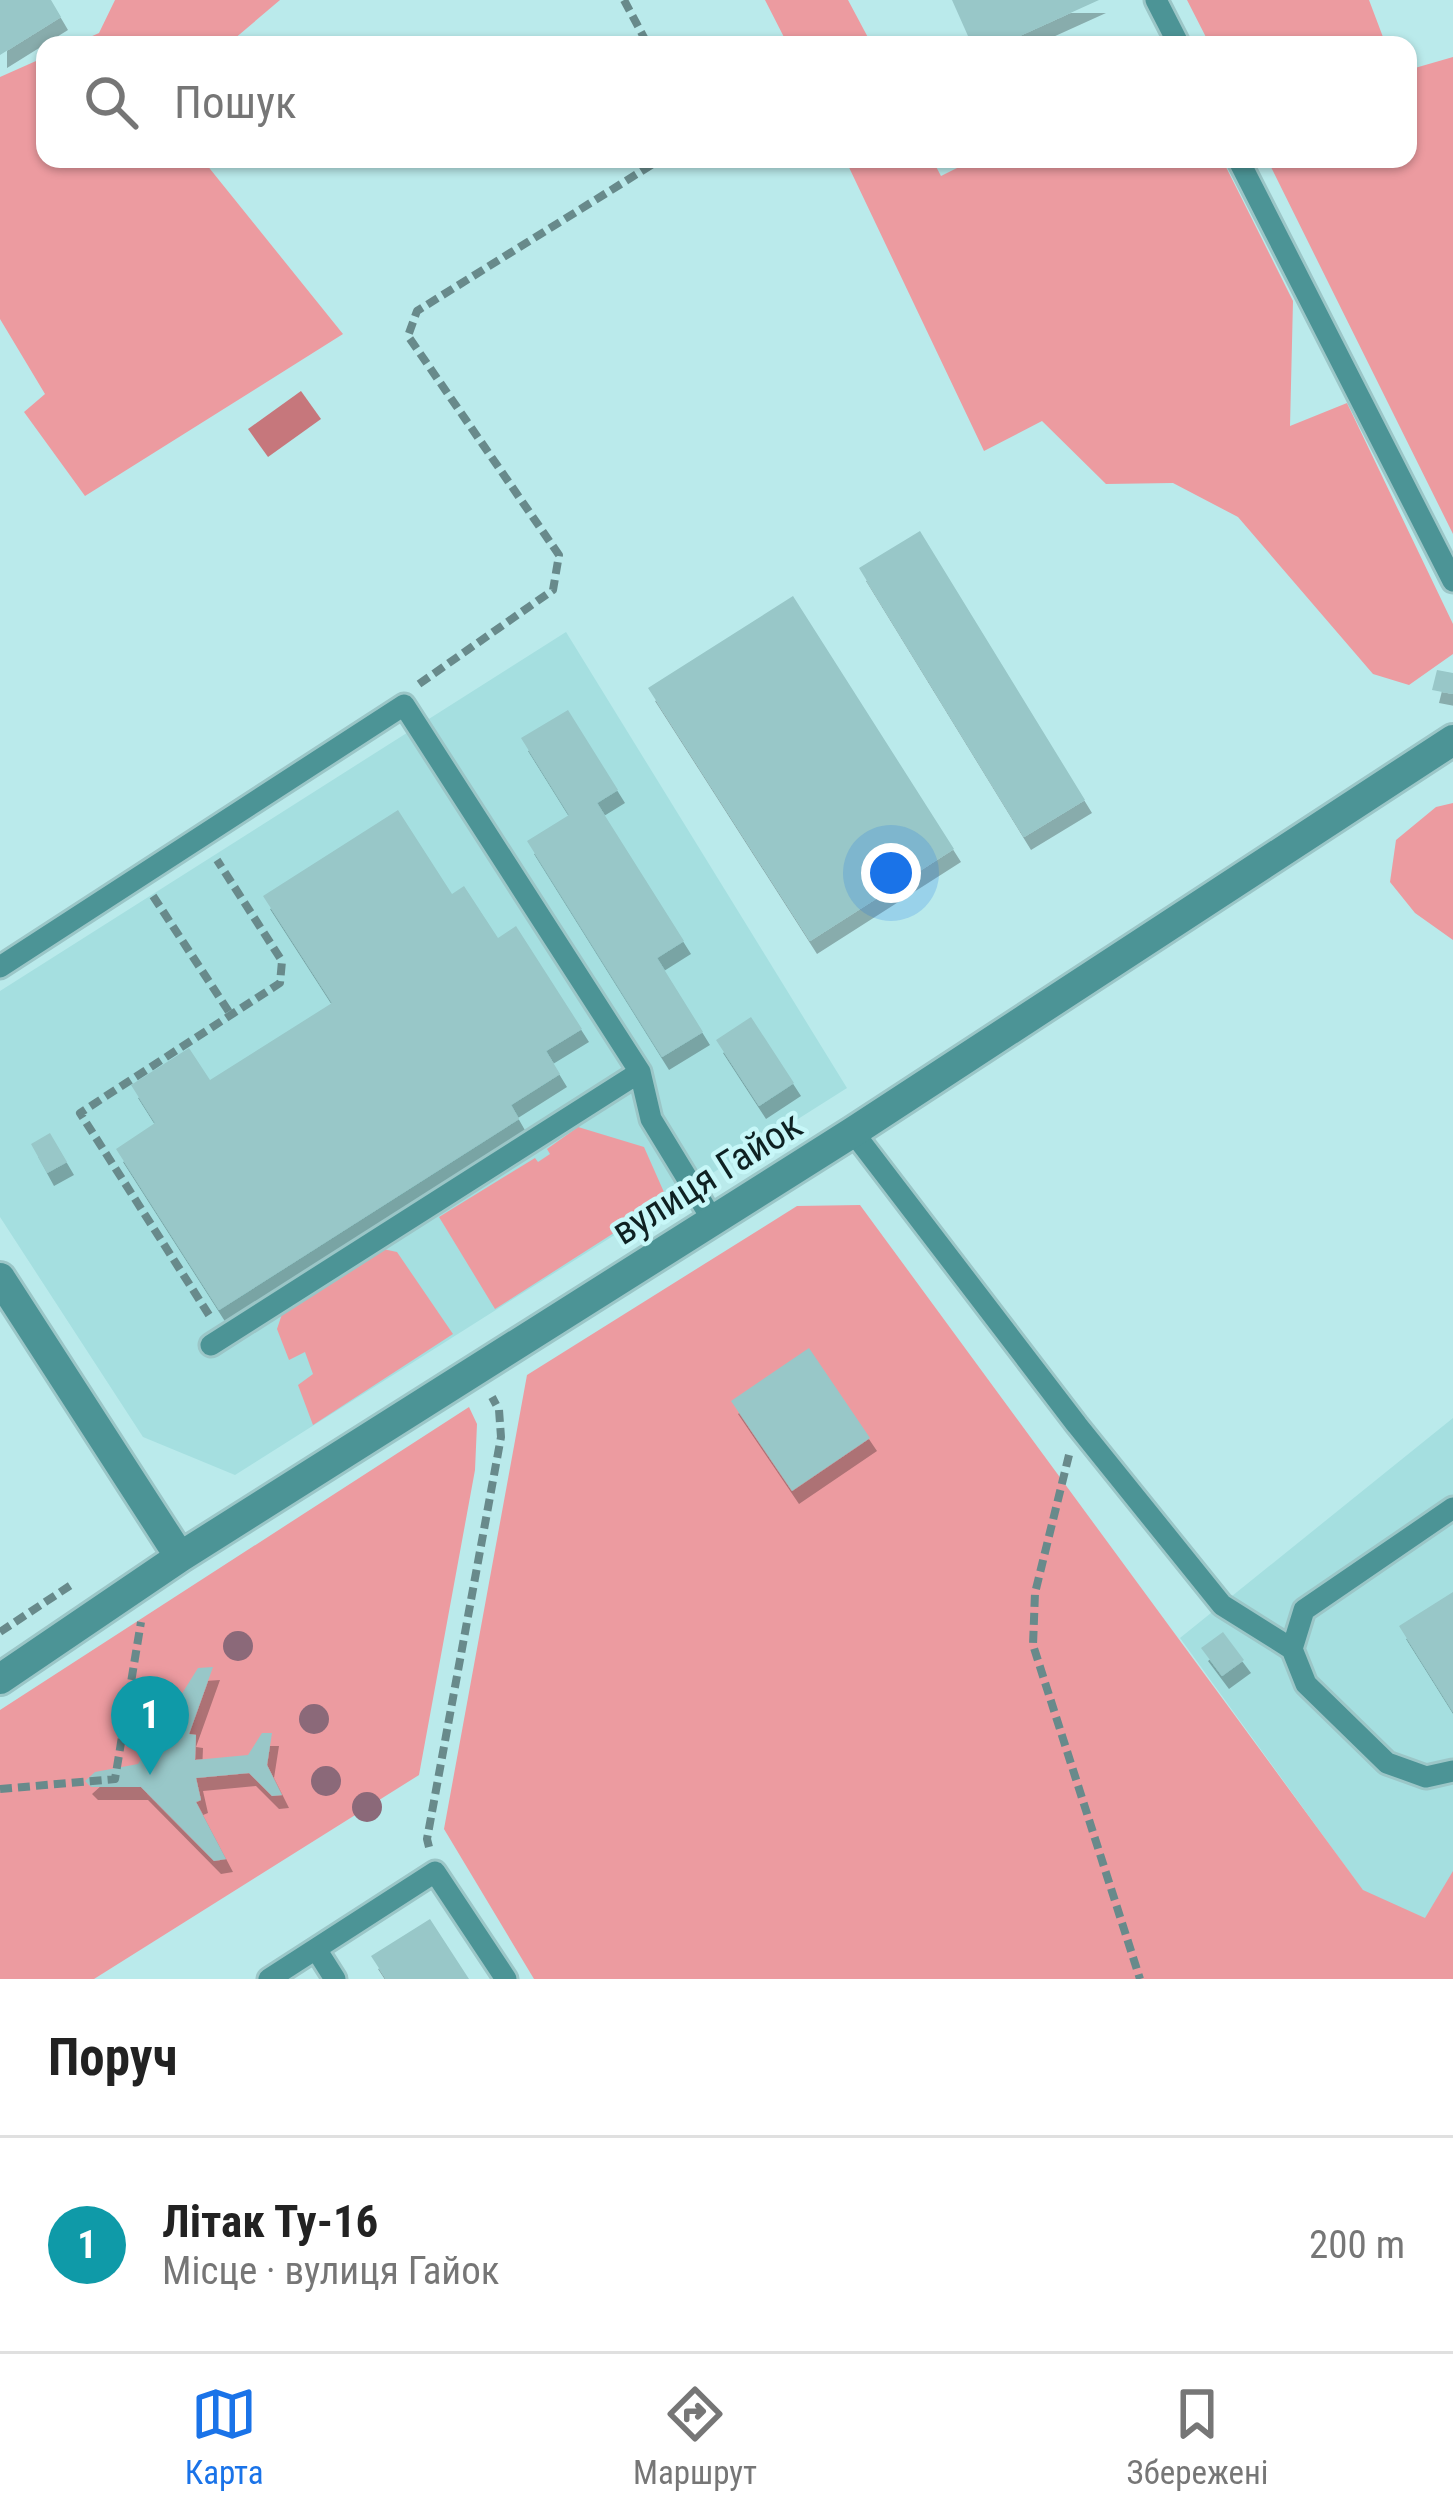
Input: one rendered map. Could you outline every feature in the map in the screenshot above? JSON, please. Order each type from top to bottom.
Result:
[{"type":"street","name":"вулиця Гайок","points":[[0,1679],[179,1557],[854,1132],[1453,740]]},
{"type":"street","points":[[0,1278],[179,1557]]},
{"type":"lane","points":[[1156,0],[1174,36]]},
{"type":"lane","points":[[1243,168],[1453,581]]},
{"type":"lane","points":[[0,967],[404,705],[640,1072],[650,1119],[712,1219]]},
{"type":"lane","points":[[216,1341],[640,1072]]},
{"type":"lane","points":[[854,1132],[1077,1425],[1222,1605],[1292,1649],[1306,1684],[1387,1763],[1426,1777],[1453,1771]]},
{"type":"lane","points":[[1292,1649],[1304,1610],[1453,1508]]},
{"type":"lane","points":[[269,1979],[435,1872],[506,1979]]},
{"type":"lane","points":[[316,1949],[335,1979]]},
{"type":"path","points":[[624,0],[643,36]]},
{"type":"path","points":[[404,705],[418,684],[553,590],[559,555],[408,335],[417,311],[647,168]]},
{"type":"path","points":[[202,836],[282,961],[280,983],[80,1113],[216,1341]]},
{"type":"path","points":[[140,876],[231,1015]]},
{"type":"path","points":[[435,1872],[428,1838],[501,1438],[499,1410],[476,1369]]},
{"type":"path","points":[[1077,1425],[1035,1593],[1033,1645],[1140,1979]]},
{"type":"path","points":[[0,1790],[115,1779],[148,1579]]},
{"type":"shaded area","points":[[115,0],[280,0],[238,36],[92,36],[99,33]]},
{"type":"shaded area","points":[[765,0],[848,0],[867,36],[783,36]]},
{"type":"shaded area","points":[[1187,0],[1369,0],[1383,36],[1205,36]]},
{"type":"shaded area","points":[[1453,57],[1453,534],[1271,168],[1417,168],[1417,67]]},
{"type":"shaded area","points":[[36,61],[36,168],[209,168],[343,334],[85,496],[24,412],[45,394],[0,319],[0,77]]},
{"type":"shaded area","points":[[849,168],[937,168],[941,176],[957,168],[1226,168],[1293,301],[1290,426],[1347,403],[1453,624],[1453,654],[1409,685],[1373,674],[1238,517],[1173,483],[1106,484],[1042,421],[984,451]]},
{"type":"shaded area","points":[[301,391],[321,419],[268,457],[248,429]]},
{"type":"shaded area","points":[[566,632],[847,1088],[235,1475],[143,1437],[0,1217],[0,991]]},
{"type":"shaded area","points":[[1453,803],[1453,940],[1415,913],[1390,882],[1396,840],[1436,807]]},
{"type":"shaded area","points":[[578,1127],[644,1147],[667,1199],[495,1309],[439,1217],[535,1158],[538,1162],[550,1154],[547,1149]]},
{"type":"shaded area","points":[[860,1205],[1363,1890],[1425,1918],[1453,1871],[1453,1979],[534,1979],[444,1829],[527,1375],[797,1206]]},
{"type":"shaded area","points":[[383,1249],[397,1252],[453,1334],[313,1425],[298,1385],[313,1374],[305,1352],[289,1360],[277,1329],[282,1314]]},
{"type":"shaded area","points":[[469,1407],[477,1424],[475,1470],[419,1775],[94,1979],[0,1979],[0,1710]]},
{"type":"shaded area","points":[[1453,1418],[1453,1979],[1427,1979],[1180,1638]]},
{"type":"building","points":[[0,0],[51,0],[61,17],[0,55]]},
{"type":"building","points":[[952,0],[1099,0],[1020,36],[968,36]]},
{"type":"building","points":[[920,531],[1085,800],[1024,837],[859,568]]},
{"type":"building","points":[[793,596],[954,849],[810,941],[648,688]]},
{"type":"building","points":[[1437,670],[1453,673],[1453,694],[1432,690]]},
{"type":"building","points":[[568,710],[618,790],[597,803],[684,941],[657,958],[703,1032],[662,1057],[527,841],[569,815],[521,738]]},
{"type":"building","points":[[398,810],[452,894],[464,886],[498,938],[516,926],[582,1029],[546,1051],[560,1074],[511,1105],[519,1119],[219,1310],[116,1149],[155,1123],[131,1085],[189,1048],[210,1080],[332,1003],[263,896]]},
{"type":"building","points":[[751,1017],[794,1083],[759,1106],[716,1040]]},
{"type":"building","points":[[50,1133],[67,1162],[47,1173],[31,1144]]},
{"type":"building","points":[[809,1348],[870,1438],[792,1491],[731,1401]]},
{"type":"building","points":[[1453,1592],[1453,1712],[1399,1626]]},
{"type":"building","points":[[1223,1632],[1244,1660],[1222,1676],[1201,1648]]},
{"type":"building","points":[[213,1667],[189,1734],[196,1735],[195,1760],[248,1755],[262,1733],[272,1733],[267,1765],[282,1795],[272,1796],[249,1773],[196,1778],[201,1800],[196,1802],[226,1859],[214,1861],[141,1787],[91,1787],[85,1781],[95,1772],[138,1764],[198,1668]]},
{"type":"building","points":[[430,1919],[469,1979],[386,1979],[371,1956]]},
{"type":"place","name":"Літак Ту-16","points":[[150,1775]]}]
